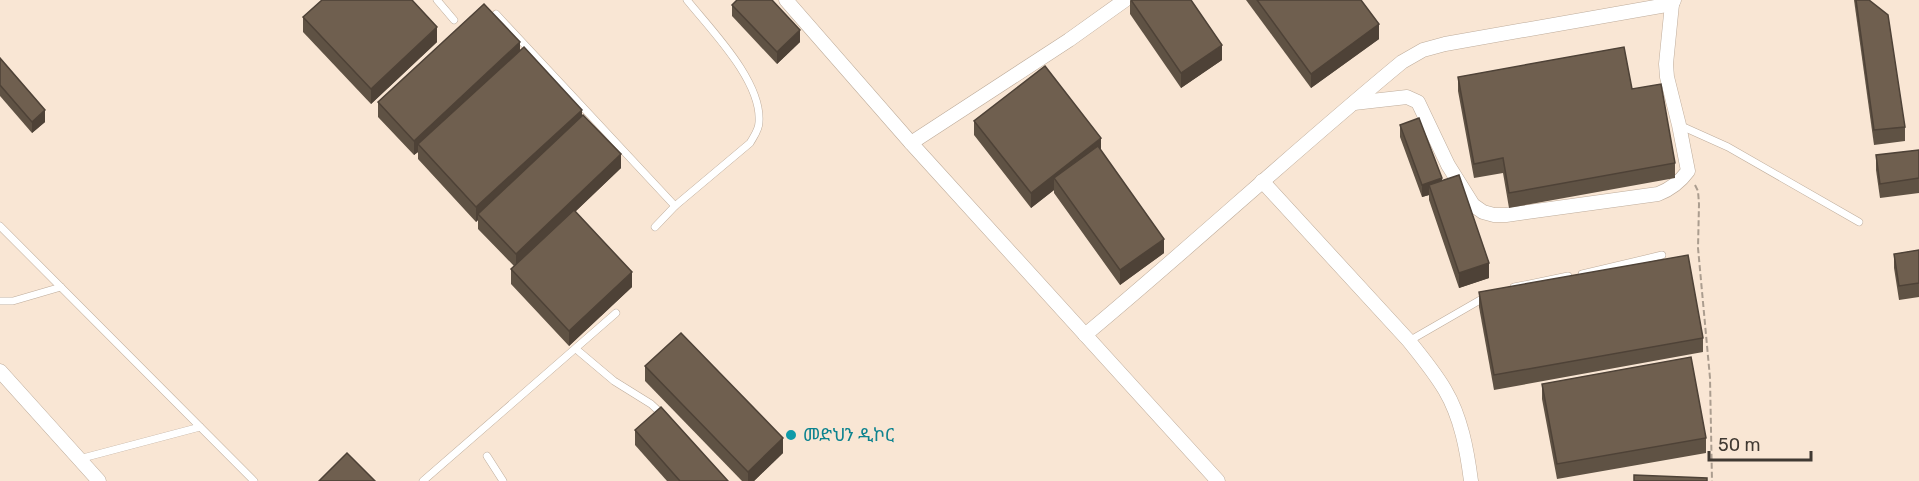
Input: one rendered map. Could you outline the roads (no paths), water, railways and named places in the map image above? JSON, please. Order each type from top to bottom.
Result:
[{"type":"street","points":[[786,0],[910,143],[1218,481]]},
{"type":"street","points":[[910,143],[1069,40],[1125,0]]},
{"type":"street","points":[[1085,335],[1173,262],[1352,103],[1402,62],[1423,50],[1673,2],[1666,64],[1667,77],[1688,171],[1682,180],[1658,194],[1494,215],[1483,212],[1473,205],[1448,165],[1418,102],[1407,97],[1352,103]]},
{"type":"street","points":[[1262,181],[1431,369],[1447,392],[1461,428],[1472,481]]},
{"type":"street","points":[[0,371],[99,481]]},
{"type":"lane","points":[[437,0],[454,20]]},
{"type":"lane","points":[[655,227],[675,206],[750,142],[757,132],[759,121],[749,83],[737,62],[687,0]]},
{"type":"lane","points":[[496,14],[675,206]]},
{"type":"lane","points":[[1679,125],[1728,147],[1859,222]]},
{"type":"lane","points":[[0,226],[254,481]]},
{"type":"lane","points":[[1503,290],[1662,255]]},
{"type":"lane","points":[[0,300],[13,301],[61,286]]},
{"type":"lane","points":[[1408,341],[1483,297],[1493,294]]},
{"type":"lane","points":[[423,481],[616,313]]},
{"type":"lane","points":[[576,349],[614,381],[651,404],[666,419]]},
{"type":"lane","points":[[79,459],[200,427]]},
{"type":"lane","points":[[487,456],[503,481]]},
{"type":"place","name":"መድህን ዲኮር","points":[[791,435]]}]
